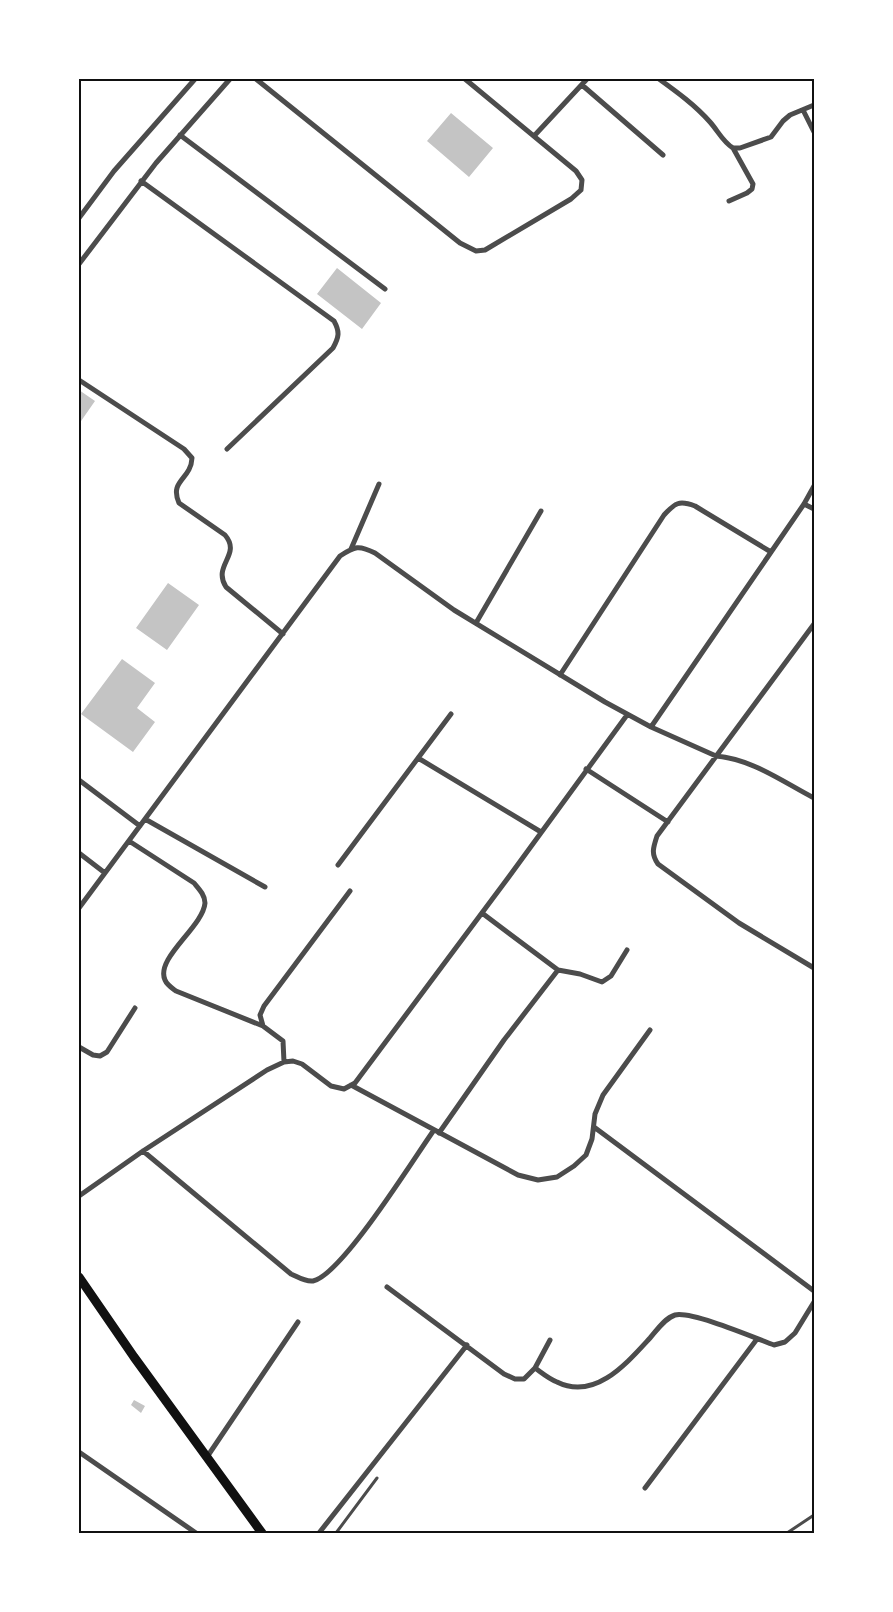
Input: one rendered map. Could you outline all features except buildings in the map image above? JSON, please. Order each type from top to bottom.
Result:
[{"type":"main road","points":[[79,1277],[262,1533]]},
{"type":"street","points":[[79,218],[114,171],[194,79]]},
{"type":"street","points":[[79,264],[142,181],[230,79]]},
{"type":"street","points":[[256,79],[460,242],[476,251],[485,250],[571,199],[581,190],[582,180],[576,171],[464,79]]},
{"type":"street","points":[[534,136],[587,79]]},
{"type":"street","points":[[659,79],[697,109],[733,148],[753,184],[752,189],[748,193],[729,201]]},
{"type":"street","points":[[582,85],[663,155]]},
{"type":"street","points":[[733,148],[740,148],[771,137],[790,115],[814,106]]},
{"type":"street","points":[[803,110],[814,132]]},
{"type":"street","points":[[180,135],[385,289]]},
{"type":"street","points":[[142,181],[334,321],[339,330],[338,339],[333,348],[227,449]]},
{"type":"street","points":[[79,380],[184,449],[192,458],[191,467],[176,486],[175,495],[179,503],[225,535],[230,541],[231,550],[222,570],[221,579],[226,587],[283,634]]},
{"type":"street","points":[[352,549],[379,484]]},
{"type":"street","points":[[651,727],[804,504],[814,486]]},
{"type":"street","points":[[560,675],[664,515],[674,504],[685,502],[695,506],[771,552]]},
{"type":"street","points":[[804,504],[814,509]]},
{"type":"street","points":[[476,623],[541,511]]},
{"type":"street","points":[[79,908],[340,556],[352,549],[364,547],[376,552],[454,610],[627,715],[716,756],[729,757],[746,762],[814,798]]},
{"type":"street","points":[[814,624],[657,836],[653,847],[653,856],[658,864],[739,923],[814,968]]},
{"type":"street","points":[[338,866],[451,714]]},
{"type":"street","points":[[79,1196],[143,1151],[267,1070],[284,1062],[293,1061],[302,1064],[331,1086],[344,1089],[355,1082],[627,715]]},
{"type":"street","points":[[418,758],[541,832]]},
{"type":"street","points":[[586,770],[668,822]]},
{"type":"street","points":[[79,780],[140,826]]},
{"type":"street","points":[[145,819],[265,887]]},
{"type":"street","points":[[128,841],[194,883],[202,893],[205,902],[202,914],[168,960],[163,972],[165,982],[176,991],[263,1026],[283,1041],[284,1062]]},
{"type":"street","points":[[79,853],[104,874]]},
{"type":"street","points":[[263,1026],[260,1015],[264,1006],[350,891]]},
{"type":"street","points":[[482,913],[558,970],[580,974],[602,982],[611,976],[626,950]]},
{"type":"street","points":[[143,1151],[291,1274],[302,1280],[312,1281],[322,1276],[346,1254],[558,970]]},
{"type":"street","points":[[79,1047],[93,1055],[100,1056],[107,1052],[135,1008]]},
{"type":"street","points":[[351,1085],[518,1175],[538,1180],[558,1177],[586,1155],[592,1139],[595,1114],[604,1095],[650,1030]]},
{"type":"street","points":[[594,1127],[814,1291]]},
{"type":"street","points":[[387,1287],[504,1374],[515,1379],[524,1379],[535,1368],[550,1340]]},
{"type":"street","points":[[535,1368],[558,1383],[570,1387],[590,1386],[606,1379],[625,1365],[662,1324],[675,1315],[690,1315],[774,1345],[786,1342],[795,1333],[814,1302]]},
{"type":"street","points":[[207,1457],[298,1322]]},
{"type":"street","points":[[645,1488],[757,1339]]},
{"type":"street","points":[[319,1533],[467,1345]]},
{"type":"street","points":[[79,1452],[196,1533]]},
{"type":"lane","points":[[336,1533],[376,1478]]},
{"type":"lane","points":[[787,1533],[814,1515]]}]
